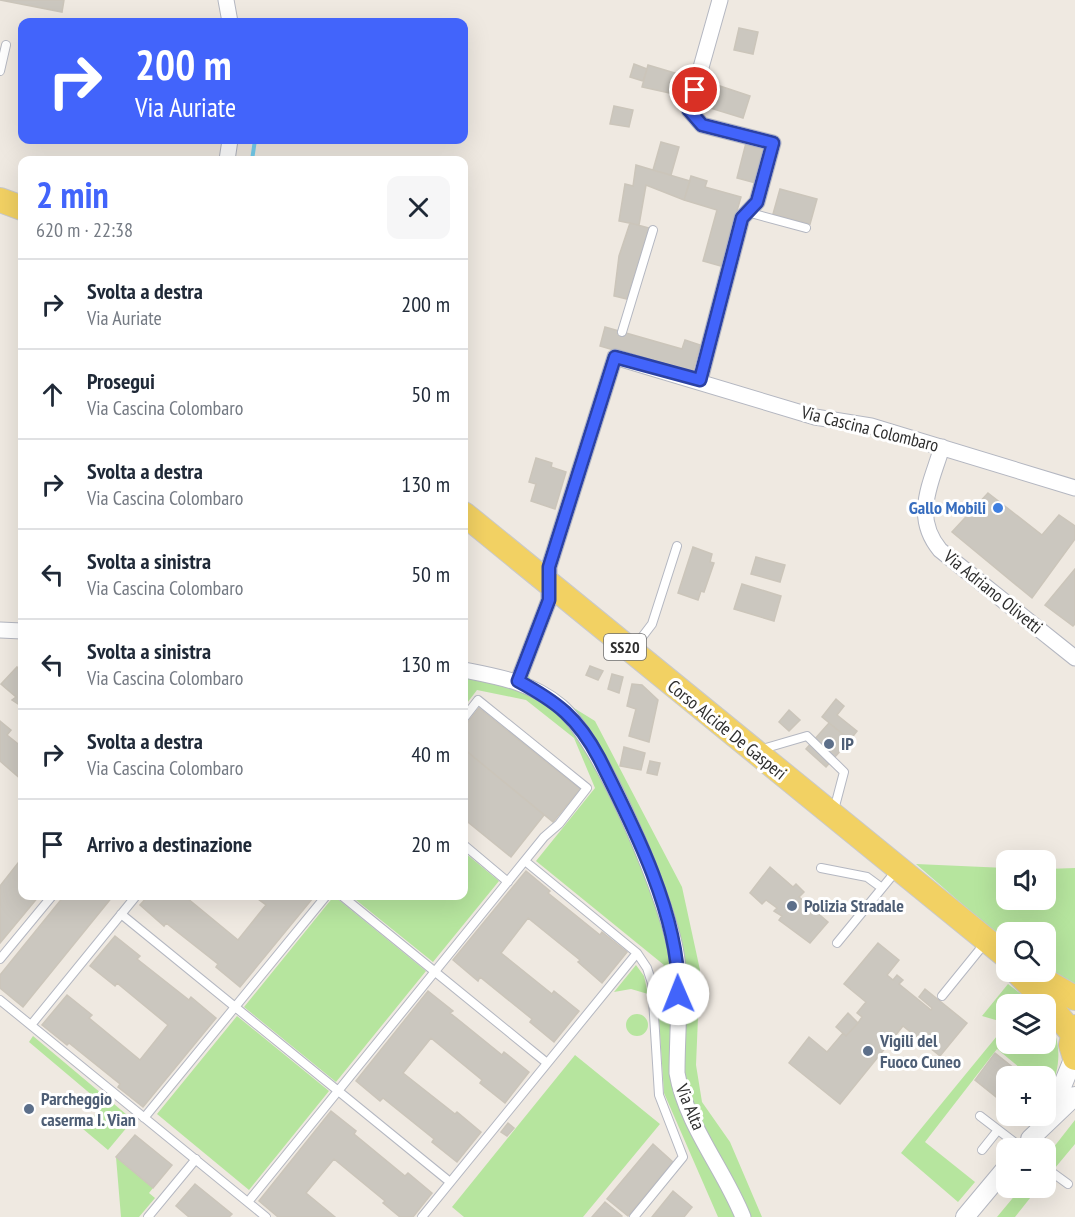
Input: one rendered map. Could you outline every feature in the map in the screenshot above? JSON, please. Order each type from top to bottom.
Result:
[{"type":"main road","points":[[0,200],[18,207]]},
{"type":"main road","name":"Corso Alcide De Gasperi","points":[[468,517],[996,951]]},
{"type":"main road","points":[[1027,982],[1046,1001],[1074,1044]]},
{"type":"main road","points":[[1047,982],[1075,998]]},
{"type":"street","points":[[226,0],[229,18]]},
{"type":"street","points":[[700,380],[742,218],[757,202],[773,143],[702,125],[689,110],[720,0]]},
{"type":"street","name":"Via Cascina Colombaro","points":[[518,681],[549,600],[549,567],[616,354],[815,417],[871,426],[1075,488]]},
{"type":"street","name":"Via Adriano Olivetti","points":[[942,447],[925,503],[925,519],[929,536],[940,550],[1075,658]]},
{"type":"street","points":[[0,630],[18,631]]},
{"type":"street","name":"Via Alta","points":[[468,671],[518,681],[550,699],[579,726],[594,749],[632,829],[673,934],[677,960],[677,1073],[680,1089],[743,1217]]},
{"type":"street","points":[[1056,1096],[1074,1044]]},
{"type":"street","points":[[1032,1138],[1075,1096]]},
{"type":"street","points":[[965,1217],[996,1180]]},
{"type":"lane","points":[[0,71],[6,45]]},
{"type":"lane","points":[[747,212],[806,228]]},
{"type":"lane","points":[[622,332],[653,230]]},
{"type":"lane","points":[[631,651],[652,624],[677,546]]},
{"type":"lane","points":[[248,1202],[525,861],[587,789],[478,700],[468,713]]},
{"type":"lane","points":[[753,752],[807,736],[844,772],[832,817]]},
{"type":"lane","points":[[468,848],[508,882]]},
{"type":"lane","points":[[525,861],[637,952],[647,968],[652,983],[659,1095],[683,1157],[634,1217]]},
{"type":"lane","points":[[821,868],[867,878],[882,888]]},
{"type":"lane","points":[[837,943],[897,870]]},
{"type":"lane","points":[[0,959],[49,900]]},
{"type":"lane","points":[[31,1025],[133,900]]},
{"type":"lane","points":[[144,1118],[323,900]]},
{"type":"lane","points":[[347,900],[547,1063]]},
{"type":"lane","points":[[121,914],[450,1182]]},
{"type":"lane","points":[[422,1217],[637,952]]},
{"type":"lane","points":[[942,996],[996,953]]},
{"type":"lane","points":[[0,1000],[266,1217]]},
{"type":"lane","points":[[980,1116],[1011,1138]]},
{"type":"lane","points":[[982,1150],[998,1130]]},
{"type":"lane","points":[[148,1217],[196,1159]]},
{"type":"lane","points":[[1056,1175],[1068,1184]]},
{"type":"green space","points":[[468,666],[529,676],[532,682],[595,721],[682,887],[700,970],[696,1065],[702,1102],[730,1142],[762,1217],[718,1217],[664,1093],[656,975],[664,965],[536,861],[595,788],[574,738],[526,700],[477,690],[468,702]]},
{"type":"green space","points":[[468,855],[499,881],[433,962],[356,900],[468,900]]},
{"type":"green space","points":[[916,864],[996,868],[996,910],[1056,910],[1056,869],[1075,868],[1075,994],[1056,980],[1056,922],[996,922],[996,933]]},
{"type":"green space","points":[[331,900],[339,900],[426,971],[336,1082],[244,1007]]},
{"type":"green space","points":[[636,965],[644,976],[648,994],[631,989],[614,992]]},
{"type":"green space","points":[[1008,984],[1021,994],[1000,994]]},
{"type":"green space","points":[[996,999],[996,1020],[982,1016]]},
{"type":"green space","points":[[637,1014],[645,1017],[648,1025],[645,1033],[637,1036],[629,1033],[626,1025],[629,1017]]},
{"type":"green space","points":[[237,1016],[329,1091],[249,1190],[157,1114]]},
{"type":"green space","points":[[33,1036],[133,1120],[108,1150],[83,1129],[97,1113],[87,1104],[93,1096],[29,1042]]},
{"type":"green space","points":[[996,1037],[996,1050],[925,1142],[975,1182],[958,1202],[901,1153]]},
{"type":"green space","points":[[1056,1038],[1058,1064],[1056,1074],[1056,1066],[1018,1066],[1003,1054],[1056,1054]]},
{"type":"green space","points":[[575,1055],[660,1124],[583,1217],[464,1217],[452,1207]]},
{"type":"green space","points":[[1075,1120],[1075,1144],[1056,1167],[1056,1144]]},
{"type":"green space","points":[[116,1157],[153,1188],[149,1193],[155,1198],[139,1217],[121,1217]]},
{"type":"green space","points":[[1013,1198],[1030,1198],[1015,1217],[997,1217]]},
{"type":"building","points":[[0,0],[64,0],[62,12]]},
{"type":"building","points":[[739,28],[758,32],[753,54],[734,50]]},
{"type":"building","points":[[634,64],[647,69],[643,81],[630,77]]},
{"type":"building","points":[[648,65],[685,76],[679,95],[642,87]]},
{"type":"building","points":[[714,84],[750,96],[743,118],[707,107]]},
{"type":"building","points":[[614,106],[633,110],[629,127],[610,124]]},
{"type":"building","points":[[661,142],[679,147],[671,175],[653,170]]},
{"type":"building","points":[[746,143],[766,148],[756,183],[737,178]]},
{"type":"building","points":[[636,165],[690,181],[684,200],[646,185],[639,225],[619,221],[625,184],[633,186]]},
{"type":"building","points":[[691,176],[707,181],[705,187],[741,197],[721,266],[703,261],[717,210],[684,200]]},
{"type":"building","points":[[780,189],[817,199],[810,224],[773,214]]},
{"type":"building","points":[[630,223],[649,228],[627,299],[614,296],[619,256]]},
{"type":"building","points":[[605,327],[682,349],[685,340],[700,345],[692,373],[600,346]]},
{"type":"building","points":[[536,458],[552,463],[551,467],[566,472],[555,509],[531,501],[536,484],[529,482]]},
{"type":"building","points":[[988,493],[1042,535],[1059,515],[1075,526],[1075,539],[1032,598],[952,532]]},
{"type":"building","points":[[693,547],[712,554],[710,562],[714,563],[704,592],[701,591],[698,600],[678,593]]},
{"type":"building","points":[[756,557],[785,565],[780,582],[751,574]]},
{"type":"building","points":[[1075,569],[1075,624],[1073,626],[1045,605]]},
{"type":"building","points":[[742,584],[781,596],[774,621],[734,609]]},
{"type":"building","points":[[590,666],[603,671],[598,680],[586,675]]},
{"type":"building","points":[[17,667],[18,704],[12,700],[16,697],[1,684]]},
{"type":"building","points":[[612,674],[623,677],[619,693],[608,689]]},
{"type":"building","points":[[632,684],[642,685],[658,700],[649,742],[629,736],[636,709],[627,706]]},
{"type":"building","points":[[836,699],[844,706],[837,715],[857,731],[850,740],[822,717]]},
{"type":"building","points":[[479,708],[580,789],[553,822],[468,752],[468,722]]},
{"type":"building","points":[[789,710],[800,720],[789,731],[779,722]]},
{"type":"building","points":[[0,721],[11,730],[7,735],[18,744],[18,777],[0,761]]},
{"type":"building","points":[[829,723],[850,740],[826,767],[806,749]]},
{"type":"building","points":[[624,747],[645,753],[641,770],[620,766]]},
{"type":"building","points":[[468,752],[544,815],[511,857],[468,822]]},
{"type":"building","points":[[650,761],[660,763],[657,775],[647,773]]},
{"type":"building","points":[[18,863],[18,900],[36,900],[0,943],[0,886]]},
{"type":"building","name":"Polizia Stradale","points":[[770,867],[793,887],[796,884],[804,892],[799,897],[828,922],[810,943],[779,920],[782,916],[774,911],[777,908],[766,900],[762,904],[750,893]]},
{"type":"building","points":[[526,871],[550,891],[548,893],[600,935],[602,932],[627,952],[602,983],[578,962],[580,960],[528,918],[501,953],[552,994],[554,991],[579,1011],[554,1042],[530,1022],[532,1019],[480,977],[478,981],[453,960]]},
{"type":"building","points":[[61,900],[110,900],[23,1007],[0,988],[0,975]]},
{"type":"building","points":[[144,900],[189,900],[238,940],[266,905],[259,900],[311,900],[240,987],[216,967],[218,964],[166,923],[164,926],[140,905]]},
{"type":"building","points":[[115,936],[140,956],[137,959],[189,1000],[191,997],[216,1018],[143,1107],[118,1087],[120,1084],[69,1043],[67,1045],[42,1025],[67,995],[92,1015],[89,1018],[140,1060],[168,1025],[117,983],[115,986],[90,966]]},
{"type":"building","points":[[878,943],[899,960],[887,975],[893,980],[897,975],[903,980],[899,984],[931,1010],[932,1008],[919,997],[925,989],[967,1023],[940,1056],[903,1026],[840,1104],[789,1063],[809,1037],[827,1052],[843,1033],[846,1036],[858,1023],[862,1017],[857,1013],[866,1002],[844,984]]},
{"type":"building","points":[[428,991],[453,1011],[450,1013],[502,1055],[504,1052],[529,1072],[505,1103],[480,1083],[482,1080],[431,1038],[403,1073],[481,1132],[457,1162],[432,1142],[434,1139],[383,1098],[380,1101],[356,1081]]},
{"type":"building","points":[[848,1013],[858,1023],[846,1036],[836,1027]]},
{"type":"building","points":[[995,1053],[1011,1066],[996,1066],[996,1097],[975,1080]]},
{"type":"building","points":[[331,1111],[356,1131],[354,1134],[405,1176],[408,1173],[432,1193],[413,1217],[400,1217],[383,1203],[385,1201],[334,1159],[306,1193],[335,1217],[278,1217],[259,1201]]},
{"type":"building","points":[[508,1123],[514,1128],[507,1136],[501,1132]]},
{"type":"building","points":[[135,1135],[172,1165],[153,1188],[116,1157]]},
{"type":"building","points":[[653,1144],[673,1162],[628,1216],[607,1199]]},
{"type":"building","points":[[195,1184],[232,1214],[229,1217],[189,1217],[176,1206]]},
{"type":"building","points":[[673,1191],[692,1207],[684,1217],[652,1217]]},
{"type":"building","points":[[605,1202],[622,1216],[592,1217]]},
{"type":"waterway","points":[[253,156],[254,144]]},
{"type":"place","name":"Gallo Mobili","points":[[998,508]]},
{"type":"place","name":"IP","points":[[829,744]]},
{"type":"place","name":"Polizia Stradale","points":[[792,906]]},
{"type":"place","name":"Vigili del Fuoco Cuneo","points":[[868,1051]]},
{"type":"place","name":"Parcheggio caserma I. Vian","points":[[29,1109]]},
{"type":"route","points":[[678,994],[677,960],[673,934],[665,908],[599,758],[589,739],[569,714],[550,699],[518,681],[549,600],[549,567],[615,357],[700,380],[742,218],[757,202],[773,143],[702,125],[689,110],[695,90]]}]
